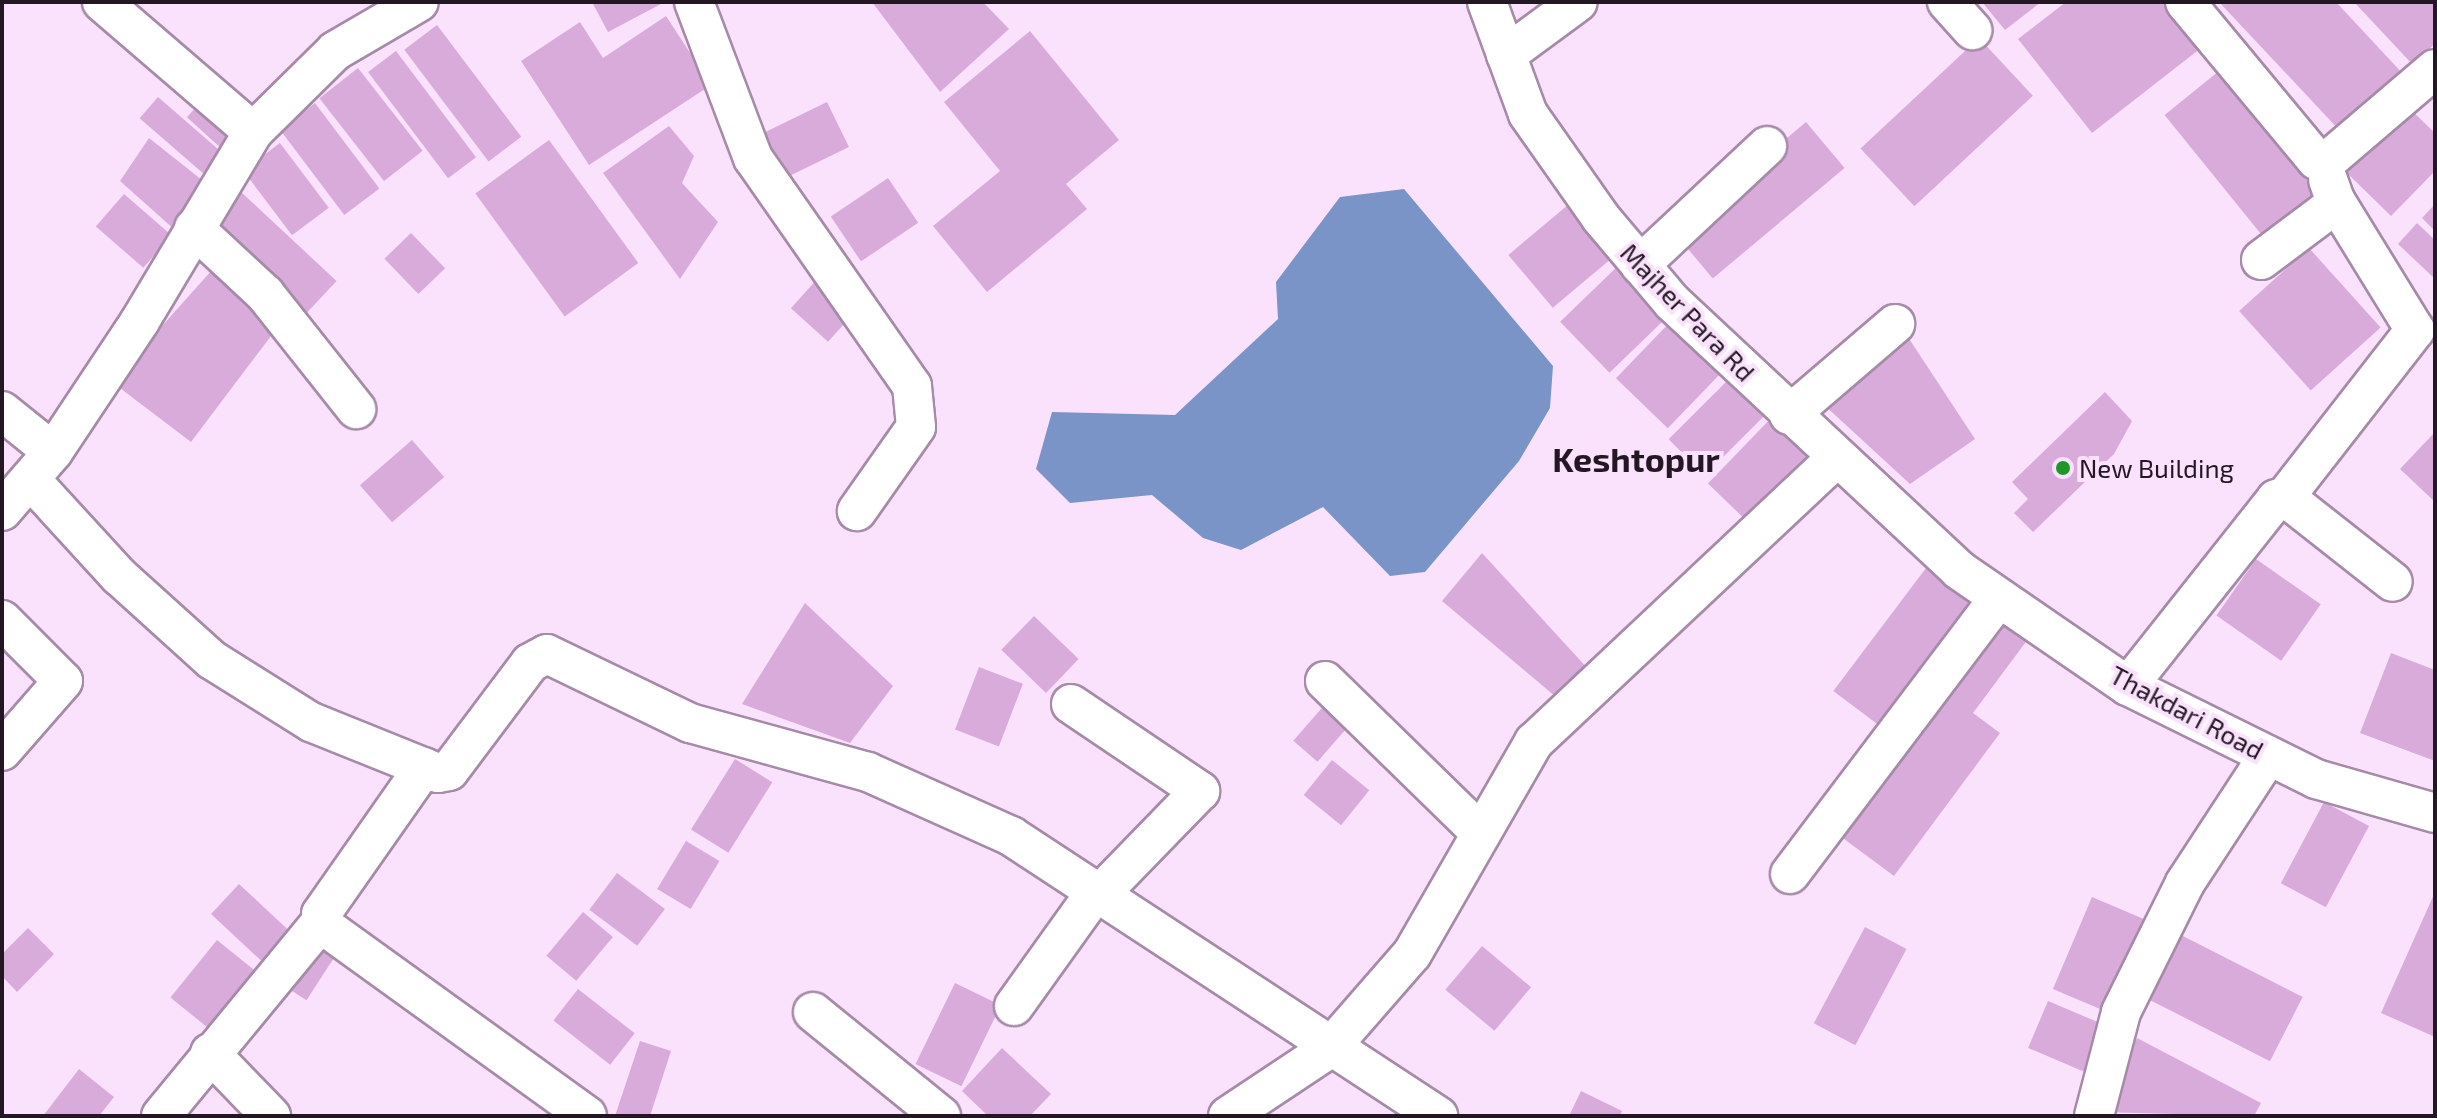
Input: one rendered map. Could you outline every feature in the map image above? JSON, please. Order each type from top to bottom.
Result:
[{"type":"street","points":[[102,2],[253,132]]},
{"type":"street","points":[[2,511],[41,465],[253,132],[335,51],[419,2]]},
{"type":"street","points":[[694,2],[753,158],[912,386],[916,427],[857,511]]},
{"type":"street","name":"Majher Para Rd","points":[[1487,2],[1528,114],[1640,265],[1789,415],[1959,570]]},
{"type":"street","points":[[1506,55],[1578,2]]},
{"type":"street","points":[[1947,2],[1972,30]]},
{"type":"street","points":[[2128,686],[2285,497],[2415,330],[2335,200],[2316,160],[2185,2]]},
{"type":"street","points":[[2316,160],[2326,162],[2435,69]]},
{"type":"street","points":[[1640,265],[1767,146]]},
{"type":"street","points":[[2261,260],[2335,200]]},
{"type":"street","points":[[194,228],[265,294],[356,409]]},
{"type":"street","points":[[1789,415],[1895,324]]},
{"type":"street","points":[[2,411],[119,576],[273,704],[438,773],[457,765],[530,663],[547,654],[690,723],[868,772],[1011,836],[1329,1049],[1438,1116]]},
{"type":"street","points":[[1228,1116],[1329,1049],[1412,954],[1534,742],[1837,457]]},
{"type":"street","points":[[2285,497],[2393,582]]},
{"type":"street","name":"Thakdari Road","points":[[1959,570],[2128,686],[2316,779],[2435,813]]},
{"type":"street","points":[[1790,874],[1999,598]]},
{"type":"street","points":[[2,620],[63,681],[2,751]]},
{"type":"street","points":[[1325,681],[1481,833]]},
{"type":"street","points":[[1014,1006],[1097,894],[1200,791],[1071,704]]},
{"type":"street","points":[[2094,1116],[2121,1012],[2185,883],[2268,756]]},
{"type":"street","points":[[161,1116],[322,921],[424,767]]},
{"type":"street","points":[[322,921],[587,1116]]},
{"type":"street","points":[[813,1012],[941,1116]]},
{"type":"street","points":[[210,1053],[271,1116]]},
{"type":"water","points":[[1404,189],[1553,366],[1550,408],[1519,461],[1425,572],[1390,576],[1323,507],[1241,550],[1203,538],[1152,495],[1070,503],[1036,469],[1052,412],[1175,415],[1278,319],[1276,282],[1340,197]]},
{"type":"building","points":[[592,2],[660,2],[661,4],[608,32]]},
{"type":"building","points":[[872,2],[983,2],[1009,29],[940,92]]},
{"type":"building","points":[[1982,2],[2041,2],[2005,30]]},
{"type":"building","points":[[2066,2],[2165,2],[2201,48],[2092,133],[2018,39]]},
{"type":"building","points":[[2219,2],[2336,2],[2404,75],[2342,133]]},
{"type":"building","points":[[2354,2],[2435,2],[2435,43],[2414,66]]},
{"type":"building","points":[[666,16],[711,85],[589,165],[521,61],[580,22],[603,58]]},
{"type":"building","points":[[437,25],[521,137],[489,161],[404,50]]},
{"type":"building","points":[[1030,31],[1119,140],[1066,184],[1087,209],[987,292],[933,226],[1000,171],[944,102]]},
{"type":"building","points":[[1979,38],[2033,96],[1914,206],[1861,148]]},
{"type":"building","points":[[396,51],[476,157],[448,178],[368,72]]},
{"type":"building","points":[[358,68],[423,151],[384,181],[319,98]]},
{"type":"building","points":[[2219,71],[2317,192],[2263,236],[2165,115]]},
{"type":"building","points":[[207,95],[240,125],[220,147],[187,117]]},
{"type":"building","points":[[158,97],[221,152],[203,173],[140,118]]},
{"type":"building","points":[[827,102],[849,147],[784,179],[762,134]]},
{"type":"building","points":[[315,103],[379,188],[344,215],[280,129]]},
{"type":"building","points":[[2409,108],[2435,133],[2435,171],[2391,216],[2346,172]]},
{"type":"building","points":[[1806,122],[1845,168],[1713,279],[1674,233]]},
{"type":"building","points":[[669,126],[694,156],[682,183],[718,222],[680,279],[603,173]]},
{"type":"building","points":[[149,138],[202,180],[175,230],[120,181]]},
{"type":"building","points":[[549,140],[638,263],[565,316],[475,193]]},
{"type":"building","points":[[280,143],[329,208],[292,235],[243,171]]},
{"type":"building","points":[[888,178],[918,223],[861,261],[831,217]]},
{"type":"building","points":[[240,191],[337,281],[302,318],[206,228]]},
{"type":"building","points":[[124,194],[172,235],[143,268],[96,226]]},
{"type":"building","points":[[1575,199],[1619,252],[1553,308],[1508,255]]},
{"type":"building","points":[[2435,204],[2435,231],[2422,218]]},
{"type":"building","points":[[2417,223],[2435,240],[2435,279],[2398,244]]},
{"type":"building","points":[[411,233],[445,268],[418,294],[384,259]]},
{"type":"building","points":[[2309,248],[2381,328],[2311,390],[2239,311]]},
{"type":"building","points":[[1622,262],[1671,313],[1609,373],[1560,322]]},
{"type":"building","points":[[212,270],[277,328],[191,442],[112,382]]},
{"type":"building","points":[[819,277],[856,310],[828,342],[791,308]]},
{"type":"building","points":[[1675,317],[1727,367],[1668,428],[1616,378]]},
{"type":"building","points":[[1900,325],[1975,439],[1910,484],[1822,403]]},
{"type":"building","points":[[1733,375],[1769,411],[1705,475],[1669,439]]},
{"type":"building","name":"New Building","points":[[2105,392],[2132,421],[2114,454],[2033,532],[2014,513],[2028,499],[2012,482]]},
{"type":"building","points":[[1776,413],[1814,450],[1746,520],[1708,483]]},
{"type":"building","points":[[2435,432],[2435,502],[2400,469]]},
{"type":"building","points":[[412,440],[444,477],[392,522],[360,485]]},
{"type":"building","points":[[1482,553],[1589,670],[1556,697],[1442,601]]},
{"type":"building","points":[[2256,559],[2321,604],[2281,661],[2216,616]]},
{"type":"building","points":[[1926,568],[1974,604],[1881,727],[1833,691]]},
{"type":"building","points":[[805,603],[893,686],[850,743],[742,704]]},
{"type":"building","points":[[1034,616],[1079,659],[1046,693],[1001,650]]},
{"type":"building","points":[[1997,617],[2028,639],[1973,713],[2000,733],[1894,876],[1836,833]]},
{"type":"building","points":[[2391,653],[2435,670],[2435,761],[2360,733]]},
{"type":"building","points":[[979,667],[1023,684],[999,746],[955,730]]},
{"type":"building","points":[[1334,694],[1358,715],[1317,762],[1293,741]]},
{"type":"building","points":[[735,759],[772,782],[728,853],[691,829]]},
{"type":"building","points":[[1332,760],[1369,790],[1341,825],[1304,795]]},
{"type":"building","points":[[2324,802],[2369,826],[2326,907],[2281,883]]},
{"type":"building","points":[[686,841],[719,861],[691,909],[657,889]]},
{"type":"building","points":[[617,873],[665,909],[637,946],[589,910]]},
{"type":"building","points":[[239,884],[293,934],[265,964],[211,914]]},
{"type":"building","points":[[2435,892],[2435,1037],[2381,1013]]},
{"type":"building","points":[[2092,897],[2149,921],[2110,1013],[2053,989]]},
{"type":"building","points":[[583,912],[613,937],[576,981],[546,956]]},
{"type":"building","points":[[1865,927],[1906,949],[1855,1045],[1814,1023]]},
{"type":"building","points":[[28,928],[54,954],[17,992],[2,976],[2,954]]},
{"type":"building","points":[[312,931],[340,949],[306,1000],[279,982]]},
{"type":"building","points":[[2177,933],[2303,997],[2270,1061],[2144,997]]},
{"type":"building","points":[[217,940],[260,975],[213,1032],[170,998]]},
{"type":"building","points":[[1482,946],[1531,987],[1494,1031],[1445,990]]},
{"type":"building","points":[[955,983],[1001,1005],[961,1086],[916,1064]]},
{"type":"building","points":[[578,989],[635,1033],[610,1065],[553,1021]]},
{"type":"building","points":[[2048,1001],[2107,1026],[2087,1073],[2028,1048]]},
{"type":"building","points":[[2137,1038],[2261,1103],[2254,1116],[2099,1112]]},
{"type":"building","points":[[640,1041],[671,1051],[650,1116],[615,1116]]},
{"type":"building","points":[[1002,1048],[1051,1094],[1030,1116],[988,1116],[962,1091]]},
{"type":"building","points":[[79,1069],[114,1097],[99,1116],[43,1116]]},
{"type":"building","points":[[1581,1091],[1622,1111],[1620,1116],[1569,1116]]},
{"type":"place","name":"New Building","points":[[2063,468]]},
{"type":"district","name":"Keshtopur","points":[[1636,459]]}]
